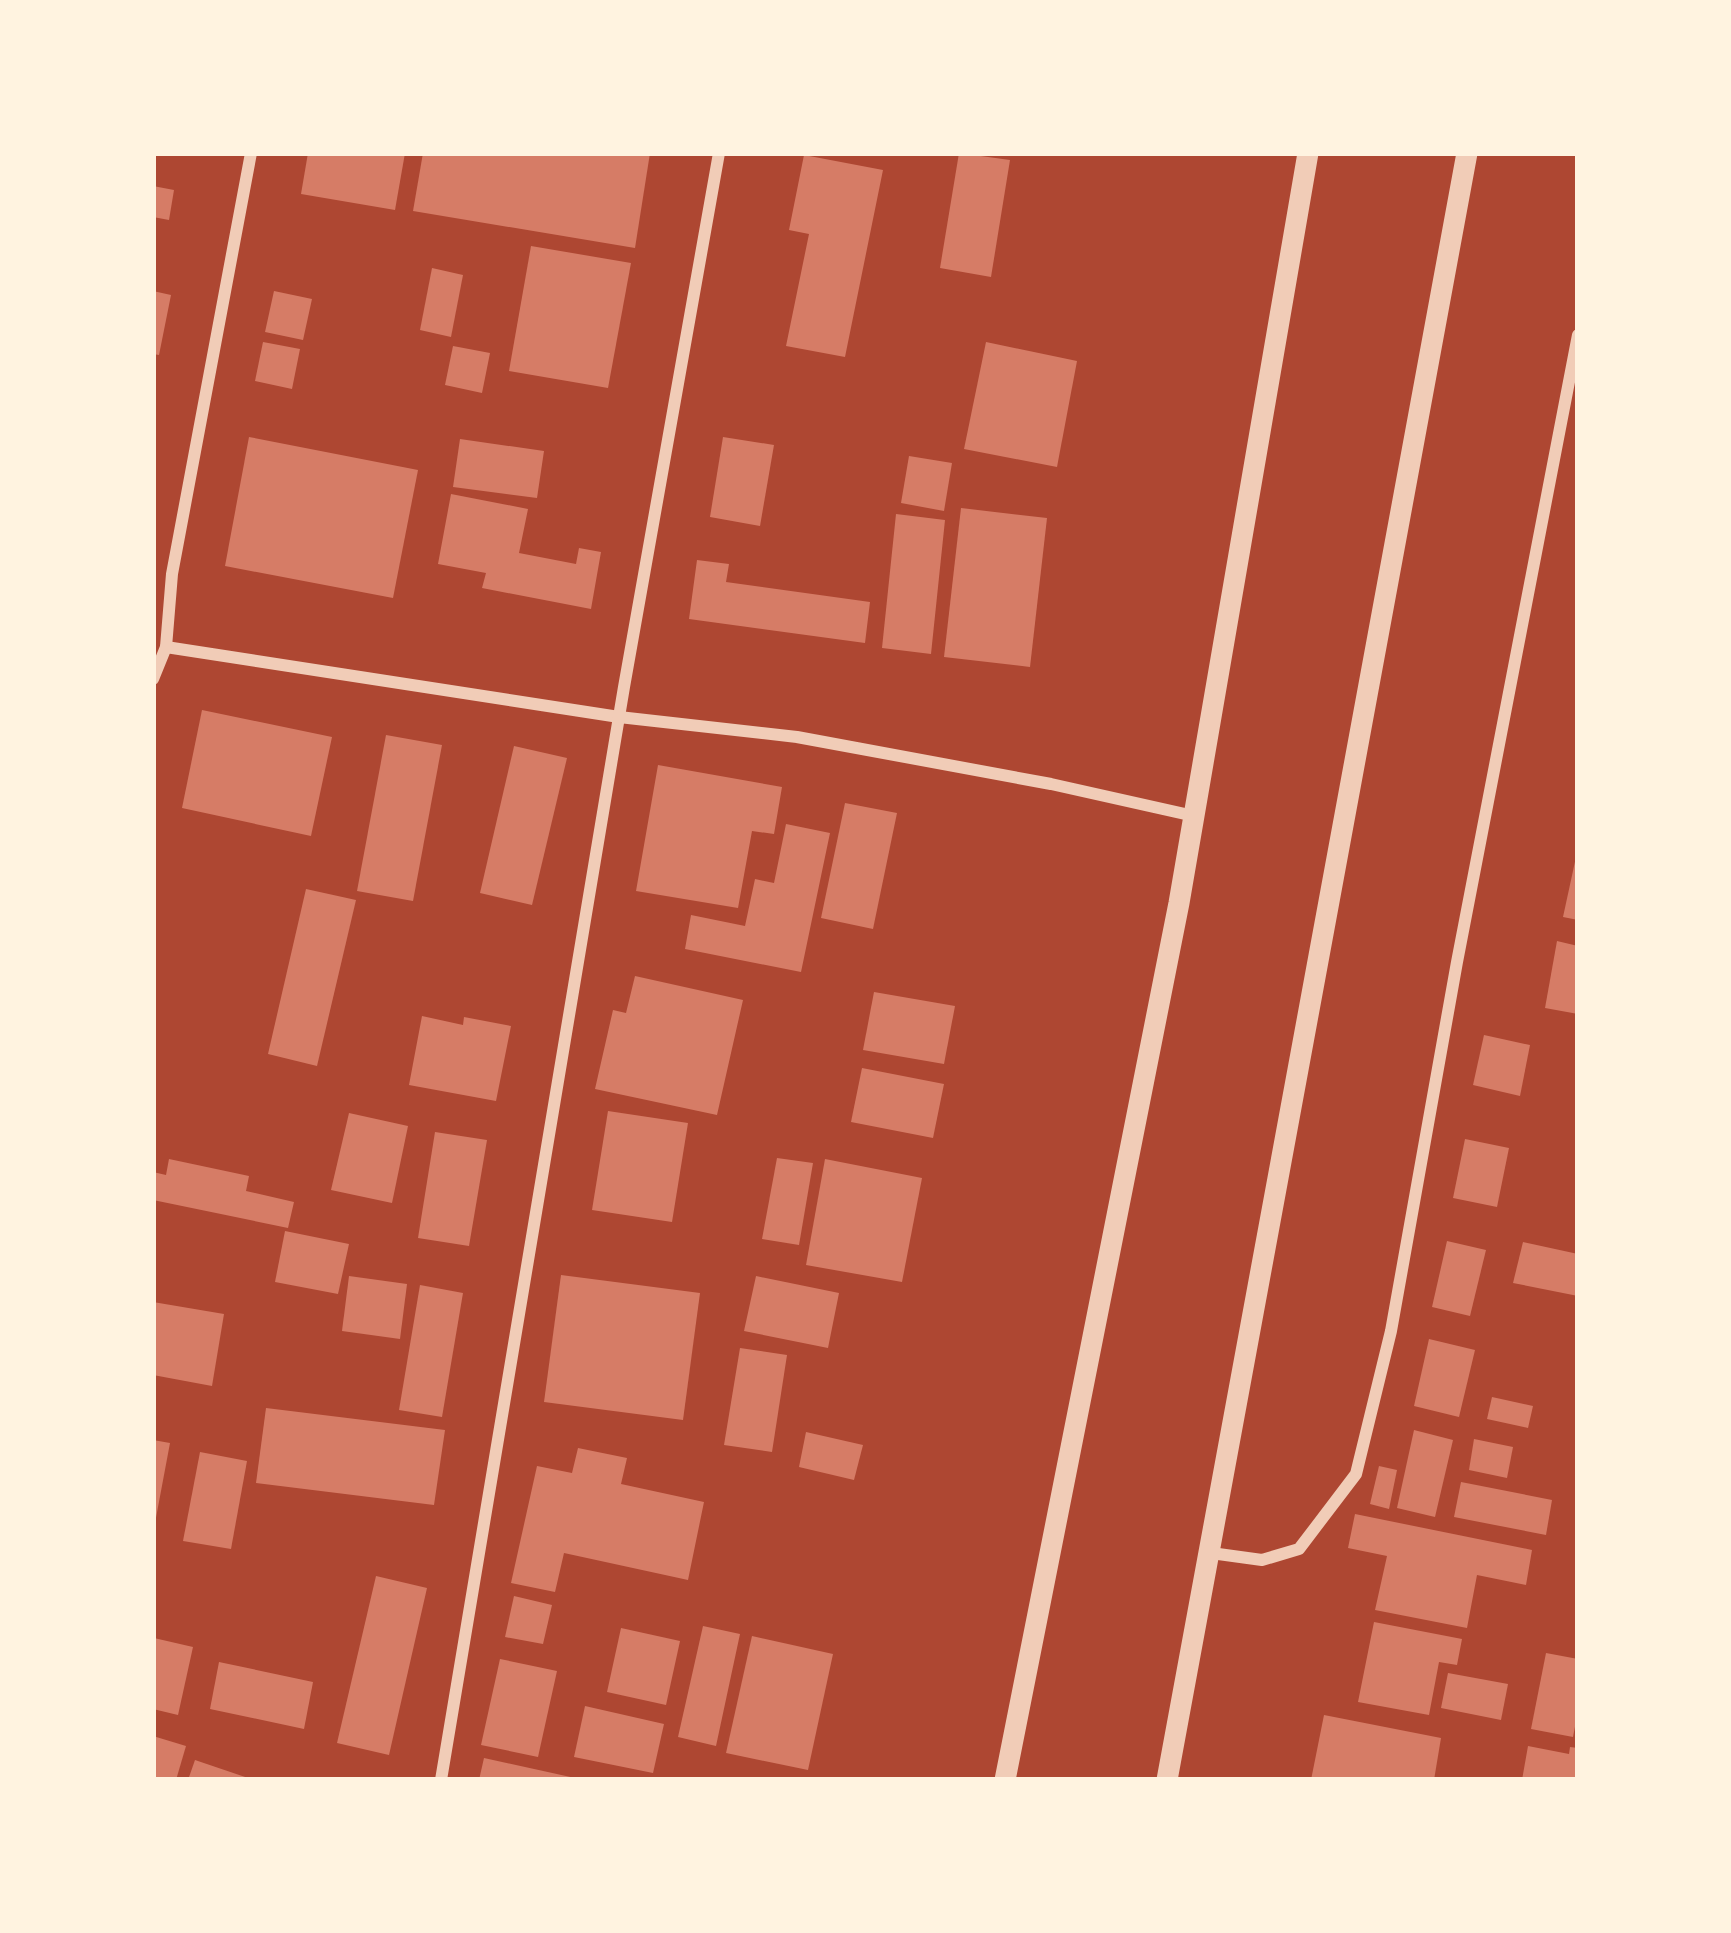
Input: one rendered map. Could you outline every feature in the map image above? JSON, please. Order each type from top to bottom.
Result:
[{"type":"street","points":[[153,680],[166,647],[172,574],[251,153]]},
{"type":"street","points":[[440,1780],[719,153]]},
{"type":"street","points":[[1005,1780],[1194,816],[1308,153]]},
{"type":"street","points":[[1167,1780],[1466,153]]},
{"type":"street","points":[[1211,1552],[1262,1559],[1299,1550],[1356,1474],[1391,1331],[1578,335]]},
{"type":"street","points":[[166,647],[620,717],[797,737],[1194,816]]},
{"type":"shaded area","points":[[153,153],[1578,153],[1578,1780],[153,1780]]},
{"type":"building","points":[[308,153],[405,153],[395,210],[301,194]]},
{"type":"building","points":[[423,153],[650,153],[635,248],[413,211]]},
{"type":"building","points":[[959,153],[1010,160],[991,277],[940,268]]},
{"type":"building","points":[[804,155],[883,170],[845,357],[786,346],[809,234],[789,230]]},
{"type":"building","points":[[153,186],[174,190],[169,220],[153,217]]},
{"type":"building","points":[[531,246],[631,263],[608,388],[509,371]]},
{"type":"building","points":[[432,268],[463,275],[451,337],[420,330]]},
{"type":"building","points":[[153,291],[171,295],[159,355],[153,354]]},
{"type":"building","points":[[274,291],[312,299],[303,340],[265,332]]},
{"type":"building","points":[[263,342],[300,349],[292,389],[255,381]]},
{"type":"building","points":[[986,342],[1077,361],[1057,467],[964,449]]},
{"type":"building","points":[[453,346],[490,353],[482,393],[445,385]]},
{"type":"building","points":[[249,437],[418,470],[393,598],[225,566]]},
{"type":"building","points":[[723,437],[774,445],[760,526],[710,517]]},
{"type":"building","points":[[460,439],[544,451],[537,498],[453,487]]},
{"type":"building","points":[[909,456],[952,463],[944,511],[901,503]]},
{"type":"building","points":[[451,494],[528,509],[519,553],[576,564],[579,548],[601,552],[591,609],[482,588],[486,573],[438,564]]},
{"type":"building","points":[[961,508],[1047,518],[1030,667],[944,657]]},
{"type":"building","points":[[896,514],[945,520],[931,654],[882,648]]},
{"type":"building","points":[[697,560],[729,564],[726,582],[870,602],[865,643],[689,619]]},
{"type":"building","points":[[202,710],[332,737],[311,836],[182,808]]},
{"type":"building","points":[[386,735],[442,745],[413,901],[357,891]]},
{"type":"building","points":[[514,746],[567,758],[532,905],[480,893]]},
{"type":"building","points":[[658,765],[782,787],[774,834],[752,831],[738,908],[636,891]]},
{"type":"building","points":[[845,803],[897,813],[873,929],[821,918]]},
{"type":"building","points":[[786,824],[830,833],[801,972],[685,949],[691,915],[745,926],[755,879],[774,883]]},
{"type":"building","points":[[1578,858],[1578,920],[1563,917]]},
{"type":"building","points":[[306,889],[356,900],[317,1066],[268,1054]]},
{"type":"building","points":[[1557,941],[1578,946],[1578,1014],[1545,1008]]},
{"type":"building","points":[[635,976],[743,1000],[717,1115],[595,1089],[613,1010],[626,1013]]},
{"type":"building","points":[[874,992],[955,1006],[944,1064],[863,1050]]},
{"type":"building","points":[[422,1016],[463,1025],[464,1017],[511,1026],[496,1101],[409,1085]]},
{"type":"building","points":[[1484,1035],[1530,1045],[1520,1096],[1473,1085]]},
{"type":"building","points":[[862,1068],[944,1084],[933,1138],[851,1122]]},
{"type":"building","points":[[608,1111],[688,1123],[672,1222],[592,1210]]},
{"type":"building","points":[[349,1113],[408,1126],[392,1203],[331,1190]]},
{"type":"building","points":[[435,1132],[487,1140],[469,1246],[418,1238]]},
{"type":"building","points":[[1465,1139],[1509,1148],[1497,1207],[1453,1198]]},
{"type":"building","points":[[777,1158],[813,1163],[799,1245],[762,1239]]},
{"type":"building","points":[[169,1159],[249,1176],[246,1191],[294,1202],[288,1228],[153,1200],[153,1172],[166,1175]]},
{"type":"building","points":[[825,1159],[922,1178],[902,1282],[806,1265]]},
{"type":"building","points":[[285,1231],[349,1244],[338,1294],[275,1282]]},
{"type":"building","points":[[1447,1241],[1486,1250],[1470,1316],[1432,1307]]},
{"type":"building","points":[[1523,1242],[1578,1254],[1578,1296],[1513,1283]]},
{"type":"building","points":[[561,1275],[700,1293],[683,1420],[544,1402]]},
{"type":"building","points":[[349,1276],[407,1284],[400,1339],[342,1331]]},
{"type":"building","points":[[756,1276],[839,1293],[828,1348],[744,1331]]},
{"type":"building","points":[[420,1285],[463,1293],[442,1417],[399,1410]]},
{"type":"building","points":[[153,1302],[224,1314],[212,1386],[153,1375]]},
{"type":"building","points":[[1429,1339],[1475,1350],[1459,1417],[1414,1406]]},
{"type":"building","points":[[740,1348],[787,1355],[772,1452],[724,1445]]},
{"type":"building","points":[[1492,1397],[1533,1406],[1528,1428],[1487,1419]]},
{"type":"building","points":[[266,1408],[445,1430],[434,1505],[256,1483]]},
{"type":"building","points":[[1414,1430],[1453,1440],[1435,1517],[1397,1508]]},
{"type":"building","points":[[806,1432],[863,1445],[854,1480],[799,1467]]},
{"type":"building","points":[[1474,1439],[1513,1447],[1507,1478],[1469,1470]]},
{"type":"building","points":[[153,1440],[170,1443],[155,1523],[153,1523]]},
{"type":"building","points":[[578,1448],[627,1458],[621,1484],[704,1502],[688,1580],[564,1553],[555,1592],[511,1583],[537,1466],[572,1473]]},
{"type":"building","points":[[200,1452],[247,1461],[231,1549],[183,1541]]},
{"type":"building","points":[[1379,1466],[1397,1470],[1389,1509],[1370,1504]]},
{"type":"building","points":[[1461,1482],[1552,1500],[1546,1535],[1454,1517]]},
{"type":"building","points":[[1355,1514],[1532,1550],[1526,1585],[1477,1575],[1467,1628],[1375,1610],[1387,1556],[1348,1548]]},
{"type":"building","points":[[376,1576],[427,1588],[389,1755],[337,1743]]},
{"type":"building","points":[[514,1596],[552,1605],[543,1644],[505,1637]]},
{"type":"building","points":[[1374,1622],[1462,1639],[1457,1665],[1439,1662],[1429,1715],[1358,1702]]},
{"type":"building","points":[[703,1626],[740,1634],[716,1746],[678,1737]]},
{"type":"building","points":[[621,1628],[680,1641],[666,1705],[607,1692]]},
{"type":"building","points":[[752,1636],[833,1654],[808,1770],[726,1753]]},
{"type":"building","points":[[154,1638],[193,1647],[178,1715],[153,1709]]},
{"type":"building","points":[[1546,1653],[1578,1659],[1573,1737],[1531,1729]]},
{"type":"building","points":[[500,1659],[557,1671],[538,1757],[481,1745]]},
{"type":"building","points":[[219,1662],[313,1682],[304,1729],[210,1709]]},
{"type":"building","points":[[1448,1673],[1508,1684],[1501,1720],[1441,1708]]},
{"type":"building","points":[[585,1706],[664,1724],[653,1773],[574,1757]]},
{"type":"building","points":[[1324,1715],[1441,1738],[1434,1780],[1311,1780]]},
{"type":"building","points":[[153,1736],[186,1746],[176,1780],[153,1780]]},
{"type":"building","points":[[1528,1746],[1569,1754],[1570,1747],[1578,1748],[1578,1780],[1522,1780]]},
{"type":"building","points":[[484,1758],[575,1778],[575,1780],[479,1780]]},
{"type":"building","points":[[195,1760],[251,1779],[251,1780],[188,1780]]}]
